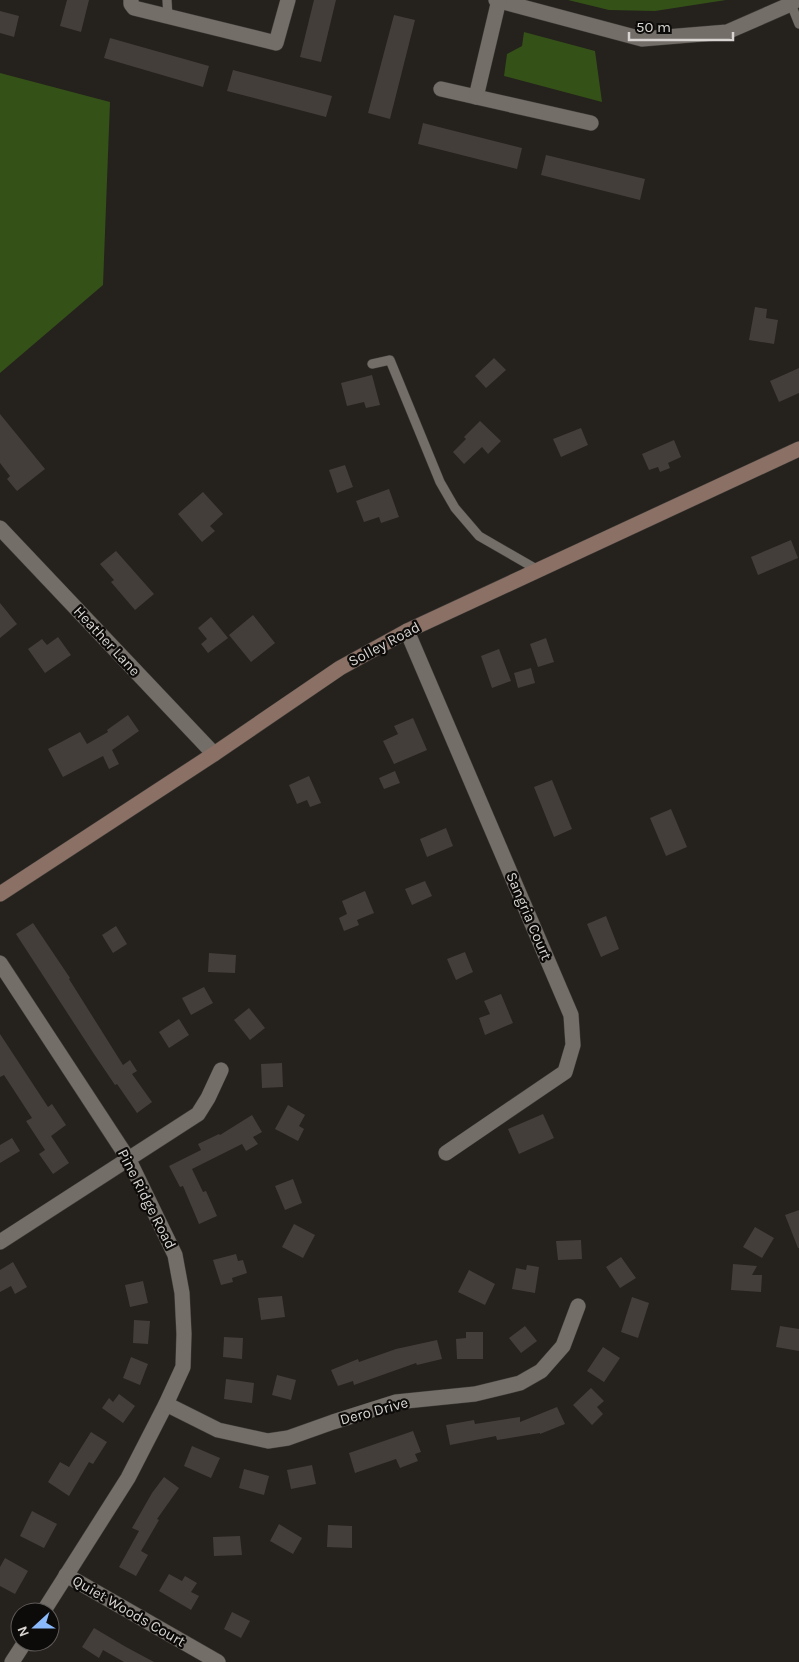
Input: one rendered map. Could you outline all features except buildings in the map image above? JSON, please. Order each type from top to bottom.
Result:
[{"type":"main road","name":"Solley Road","points":[[0,894],[214,754],[340,668],[407,631],[799,449]]},
{"type":"street","points":[[131,0],[134,8],[276,42],[288,0]]},
{"type":"street","points":[[476,97],[498,0],[642,39],[726,32],[794,2]]},
{"type":"street","points":[[441,89],[591,123]]},
{"type":"street","name":"Heather Lane","points":[[0,528],[214,754]]},
{"type":"street","name":"Sangria Court","points":[[407,631],[571,1015],[573,1044],[566,1072],[446,1153]]},
{"type":"street","name":"Pine Ridge Road","points":[[0,963],[129,1160],[175,1255],[182,1293],[183,1368],[128,1478],[49,1602]]},
{"type":"street","points":[[0,1242],[198,1114],[221,1070]]},
{"type":"street","name":"Dero Drive","points":[[166,1404],[218,1430],[268,1441],[288,1438],[396,1402],[475,1394],[520,1383],[541,1371],[563,1346],[578,1306]]},
{"type":"street","name":"Quiet Woods Court","points":[[66,1575],[218,1662]]},
{"type":"lane","points":[[166,0],[168,17]]},
{"type":"lane","points":[[794,2],[799,24]]},
{"type":"lane","points":[[372,364],[390,360],[440,482],[463,519],[479,536],[538,570]]},
{"type":"green space","points":[[568,0],[726,0],[655,11],[609,10]]},
{"type":"green space","points":[[524,32],[595,51],[602,102],[504,76],[507,54],[522,46]]},
{"type":"green space","points":[[0,73],[110,102],[103,285],[0,373]]}]
